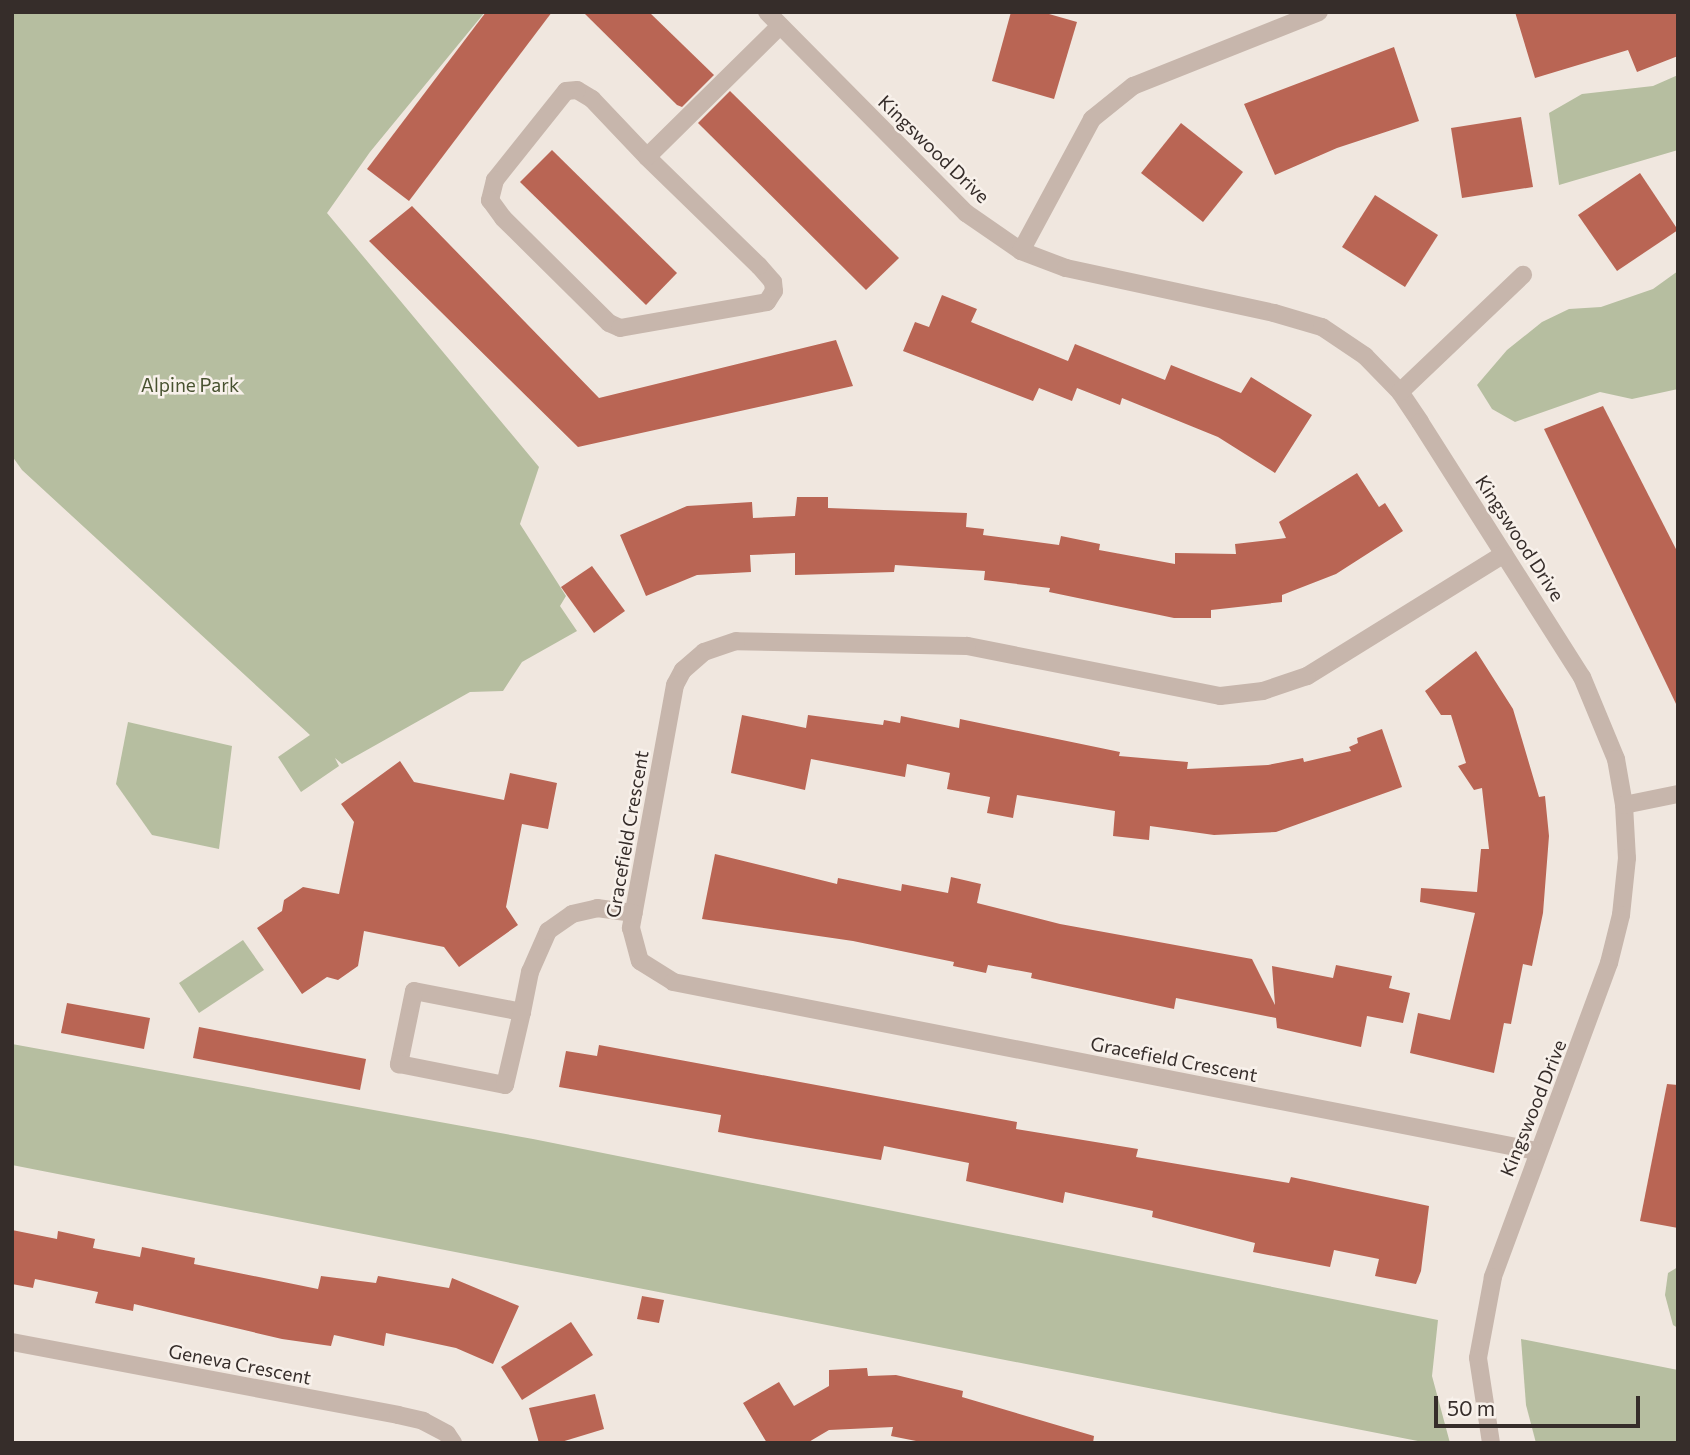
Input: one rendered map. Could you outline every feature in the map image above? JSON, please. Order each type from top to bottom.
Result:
[{"type":"street","name":"Kingswood Drive","points":[[767,12],[966,213],[1020,251],[1066,268],[1274,313],[1322,327],[1366,356],[1400,392],[1582,677],[1616,759],[1624,805],[1625,870],[1609,963],[1536,1151],[1480,1329],[1479,1386],[1491,1443]]},
{"type":"street","points":[[1020,251],[1092,119],[1133,86],[1319,12]]},
{"type":"street","points":[[648,157],[780,26]]},
{"type":"street","points":[[577,90],[592,99],[648,157],[759,265],[773,282],[774,291],[767,302],[620,328],[599,314],[490,200],[495,180],[566,91],[577,90]]},
{"type":"street","points":[[1400,392],[1523,275]]},
{"type":"street","name":"Gracefield Crescent","points":[[1504,554],[1307,676],[1263,691],[1220,695],[967,646],[736,641],[704,652],[683,670],[676,685],[631,928],[640,961],[673,982],[1536,1151]]},
{"type":"street","points":[[1624,805],[1678,794]]},
{"type":"street","points":[[522,1012],[414,990],[400,1064],[505,1085],[536,953],[548,931],[572,914],[597,908],[634,913]]},
{"type":"street","name":"Geneva Crescent","points":[[12,1342],[423,1421],[453,1443]]},
{"type":"green space","name":"Alpine Park","points":[[12,12],[485,12],[370,152],[327,213],[539,467],[520,524],[566,596],[560,606],[577,631],[522,662],[503,691],[470,692],[342,764],[335,758],[339,766],[301,792],[278,757],[310,735],[22,470],[12,456]]},
{"type":"green space","points":[[1678,75],[1678,150],[1559,185],[1549,113],[1582,94],[1653,86]]},
{"type":"green space","points":[[1678,271],[1678,389],[1632,399],[1600,392],[1515,422],[1492,409],[1477,385],[1507,350],[1542,322],[1569,309],[1601,307],[1653,289]]},
{"type":"green space","points":[[128,722],[232,746],[219,849],[152,835],[116,784]]},
{"type":"green space","points":[[243,940],[264,970],[199,1013],[179,983]]},
{"type":"green space","points":[[12,1044],[533,1139],[1438,1320],[1432,1376],[1450,1443],[1428,1443],[12,1165]]},
{"type":"green space","points":[[1678,1267],[1678,1328],[1673,1325],[1665,1295],[1668,1273]]},
{"type":"green space","points":[[1521,1339],[1678,1370],[1678,1443],[1536,1443],[1526,1405]]},
{"type":"building","points":[[486,12],[552,12],[409,201],[367,169]]},
{"type":"building","points":[[583,12],[649,12],[714,75],[682,107],[677,105]]},
{"type":"building","points":[[1011,12],[1042,12],[1077,22],[1054,99],[992,81]]},
{"type":"building","points":[[1515,12],[1678,12],[1678,56],[1637,72],[1628,50],[1535,78]]},
{"type":"building","points":[[1394,47],[1419,121],[1337,148],[1275,175],[1244,104]]},
{"type":"building","points":[[730,91],[899,258],[866,290],[698,123]]},
{"type":"building","points":[[1521,117],[1533,187],[1462,198],[1451,128]]},
{"type":"building","points":[[1181,123],[1243,172],[1203,222],[1141,173]]},
{"type":"building","points":[[552,150],[677,273],[646,305],[520,182]]},
{"type":"building","points":[[1640,173],[1678,230],[1617,271],[1578,215]]},
{"type":"building","points":[[1375,195],[1438,235],[1405,287],[1342,247]]},
{"type":"building","points":[[412,206],[599,398],[836,340],[853,386],[578,447],[369,241]]},
{"type":"building","points":[[942,295],[977,309],[971,322],[1068,361],[1075,344],[1165,380],[1171,365],[1241,393],[1251,377],[1312,415],[1275,473],[1218,437],[1122,398],[1120,405],[1077,388],[1072,401],[1039,388],[1033,401],[903,351],[915,322],[929,327]]},
{"type":"building","points":[[1603,406],[1678,553],[1678,708],[1544,429]]},
{"type":"building","points":[[1357,473],[1379,507],[1385,503],[1403,531],[1336,574],[1282,595],[1282,602],[1211,610],[1211,618],[1174,618],[1049,592],[1050,588],[984,580],[985,571],[895,565],[894,572],[795,575],[795,553],[750,555],[751,572],[697,575],[646,596],[620,535],[687,506],[752,502],[753,518],[795,516],[797,497],[828,497],[828,508],[967,513],[966,527],[984,529],[983,535],[1059,545],[1061,536],[1100,544],[1099,550],[1175,564],[1175,553],[1236,554],[1235,544],[1286,538],[1279,522]]},
{"type":"building","points":[[592,566],[625,611],[594,633],[561,587]]},
{"type":"building","points":[[1476,651],[1513,709],[1539,797],[1545,796],[1549,836],[1543,913],[1532,966],[1523,964],[1511,1024],[1504,1023],[1494,1073],[1410,1053],[1418,1013],[1450,1020],[1475,913],[1420,902],[1421,888],[1477,892],[1481,849],[1489,849],[1482,788],[1474,790],[1458,766],[1466,763],[1451,715],[1441,715],[1425,691]]},
{"type":"building","points":[[742,715],[806,728],[808,715],[883,725],[884,720],[900,723],[901,716],[959,728],[960,719],[1120,752],[1119,756],[1188,762],[1187,769],[1268,765],[1303,758],[1304,762],[1351,751],[1349,747],[1358,743],[1357,738],[1382,729],[1402,787],[1276,832],[1214,835],[1150,826],[1149,840],[1113,836],[1115,811],[1017,795],[1013,818],[987,813],[990,797],[947,789],[950,773],[907,764],[905,777],[811,759],[805,790],[731,773]]},
{"type":"building","points":[[400,761],[414,782],[504,800],[510,773],[557,783],[548,829],[522,824],[506,907],[518,925],[459,967],[444,947],[364,931],[358,966],[338,980],[327,977],[302,994],[257,928],[282,911],[284,900],[303,887],[339,894],[354,822],[341,804]]},
{"type":"building","points":[[715,854],[837,884],[838,878],[901,891],[902,884],[948,893],[951,877],[981,884],[977,903],[1060,924],[1252,959],[1275,1005],[1272,966],[1333,978],[1336,965],[1392,976],[1389,988],[1410,993],[1403,1023],[1367,1016],[1361,1047],[1277,1028],[1276,1018],[1176,998],[1174,1009],[1031,978],[1032,973],[988,965],[986,973],[953,966],[954,962],[853,941],[702,919]]},
{"type":"building","points":[[67,1003],[150,1018],[144,1049],[61,1033]]},
{"type":"building","points":[[199,1027],[366,1059],[360,1090],[193,1058]]},
{"type":"building","points":[[599,1045],[1017,1122],[1016,1129],[1138,1149],[1136,1157],[1289,1183],[1291,1177],[1429,1206],[1421,1271],[1416,1284],[1375,1276],[1379,1259],[1334,1250],[1330,1267],[1253,1252],[1255,1243],[1152,1217],[1153,1211],[1065,1192],[1063,1203],[966,1181],[969,1163],[884,1146],[881,1160],[718,1132],[721,1115],[559,1087],[566,1051],[597,1056]]},
{"type":"building","points":[[1667,1084],[1678,1085],[1678,1228],[1640,1221]]},
{"type":"building","points":[[12,1230],[57,1239],[58,1231],[95,1239],[93,1248],[140,1257],[142,1247],[195,1258],[194,1264],[318,1289],[321,1276],[376,1283],[378,1276],[449,1288],[452,1278],[519,1306],[493,1364],[456,1348],[386,1333],[384,1346],[334,1335],[331,1346],[282,1339],[134,1304],[133,1311],[95,1303],[98,1292],[35,1279],[33,1288],[12,1284]]},
{"type":"building","points":[[642,1296],[664,1300],[659,1323],[637,1319]]},
{"type":"building","points":[[571,1322],[593,1355],[522,1400],[501,1367]]},
{"type":"building","points":[[867,1368],[868,1376],[896,1375],[963,1391],[962,1397],[1094,1436],[1093,1443],[926,1443],[891,1436],[893,1427],[829,1430],[807,1443],[767,1443],[743,1403],[779,1382],[794,1406],[829,1386],[829,1370]]},
{"type":"building","points":[[595,1394],[604,1429],[558,1443],[539,1443],[529,1408]]}]
